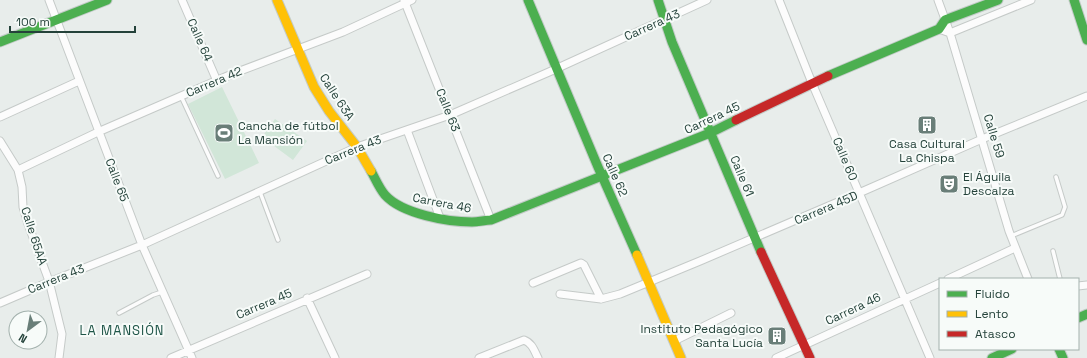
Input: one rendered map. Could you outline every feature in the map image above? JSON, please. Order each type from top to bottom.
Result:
[{"type":"street","name":"Calle 65","points":[[49,0],[142,245],[192,358]]},
{"type":"street","points":[[0,42],[107,0]]},
{"type":"street","name":"Calle 64","points":[[182,0],[218,81]]},
{"type":"street","name":"Calle 63A","points":[[276,0],[314,87],[321,99],[357,147],[384,194],[390,200]]},
{"type":"street","name":"Calle 62","points":[[528,0],[681,358]]},
{"type":"street","name":"Calle 61","points":[[658,0],[672,42],[710,133],[755,238],[810,358]]},
{"type":"street","name":"Carrera 43","points":[[0,303],[142,245],[357,147],[450,115],[707,0]]},
{"type":"street","name":"Calle 59","points":[[938,0],[950,33],[1011,236],[1028,278]]},
{"type":"street","points":[[1003,11],[998,0],[945,20],[939,29],[950,33],[1003,11],[1013,3],[1031,0]]},
{"type":"street","points":[[1074,0],[1087,40]]},
{"type":"street","name":"Carrera 42","points":[[18,170],[98,132],[181,96],[343,32],[407,1]]},
{"type":"street","name":"Calle 63","points":[[407,1],[491,220]]},
{"type":"street","name":"Calle 60","points":[[779,1],[812,83],[930,358]]},
{"type":"street","name":"Carrera 45","points":[[491,220],[710,133],[812,83],[939,29]]},
{"type":"street","points":[[0,116],[79,81]]},
{"type":"street","name":"Carrera 45D","points":[[560,294],[601,299],[620,294],[859,194],[982,139],[1087,96]]},
{"type":"street","points":[[407,130],[440,218]]},
{"type":"street","name":"Calle 65AA","points":[[0,141],[18,170],[22,187],[23,207],[49,282],[62,334],[59,358]]},
{"type":"street","name":"Carrera 46","points":[[390,200],[406,209],[460,222],[491,220]]},
{"type":"street","points":[[950,278],[1015,248]]},
{"type":"street","points":[[533,283],[582,263],[601,299]]},
{"type":"street","name":"Carrera 45","points":[[170,358],[307,298],[367,274]]},
{"type":"street","name":"Carrera 46","points":[[776,358],[939,283]]},
{"type":"street","points":[[307,298],[336,358]]},
{"type":"street","points":[[674,341],[731,313]]},
{"type":"street","points":[[479,358],[524,340],[529,342],[538,358]]},
{"type":"street","points":[[992,358],[1010,350]]},
{"type":"lane","points":[[181,96],[218,176]]},
{"type":"lane","points":[[1011,236],[1062,215],[1065,207],[1056,177]]},
{"type":"lane","points":[[260,192],[278,240]]},
{"type":"lane","points":[[1053,251],[1060,278]]},
{"type":"lane","points":[[119,313],[153,295],[163,292]]},
{"type":"green space","name":"Cancha de fútbol La Mansión","points":[[222,87],[259,163],[225,179],[188,104]]},
{"type":"green space","points":[[275,119],[307,141],[293,160],[262,137]]},
{"type":"traffic: fast","points":[[0,42],[107,0]]},
{"type":"traffic: fast","points":[[528,0],[598,167],[637,255]]},
{"type":"traffic: fast","points":[[658,0],[672,42],[761,252]]},
{"type":"traffic: fast","points":[[828,76],[939,29],[945,20],[998,0]]},
{"type":"traffic: fast","points":[[1074,0],[1087,40]]},
{"type":"traffic: fast","points":[[371,171],[385,195],[393,202],[414,212],[426,216],[462,222],[491,220],[710,133],[736,120]]},
{"type":"traffic: fast","points":[[1079,318],[1087,314]]},
{"type":"traffic: fast","points":[[992,358],[1010,350]]},
{"type":"traffic: fast","points":[[1059,350],[1063,358]]},
{"type":"traffic: slow","points":[[277,0],[314,87],[329,111],[357,147],[371,171]]},
{"type":"traffic: slow","points":[[637,255],[681,358]]},
{"type":"traffic: jam","points":[[736,120],[828,76]]},
{"type":"traffic: jam","points":[[761,252],[810,358]]},
{"type":"place","name":"Casa Cultural La Chispa","points":[[927,125]]},
{"type":"place","name":"Cancha de fútbol La Mansión","points":[[224,133]]},
{"type":"place","name":"El Águila Descalza","points":[[949,184]]},
{"type":"place","name":"Instituto Pedagógico Santa Lucía","points":[[777,336]]},
{"type":"district","name":"LA MANSIÓN","points":[[122,330]]}]
